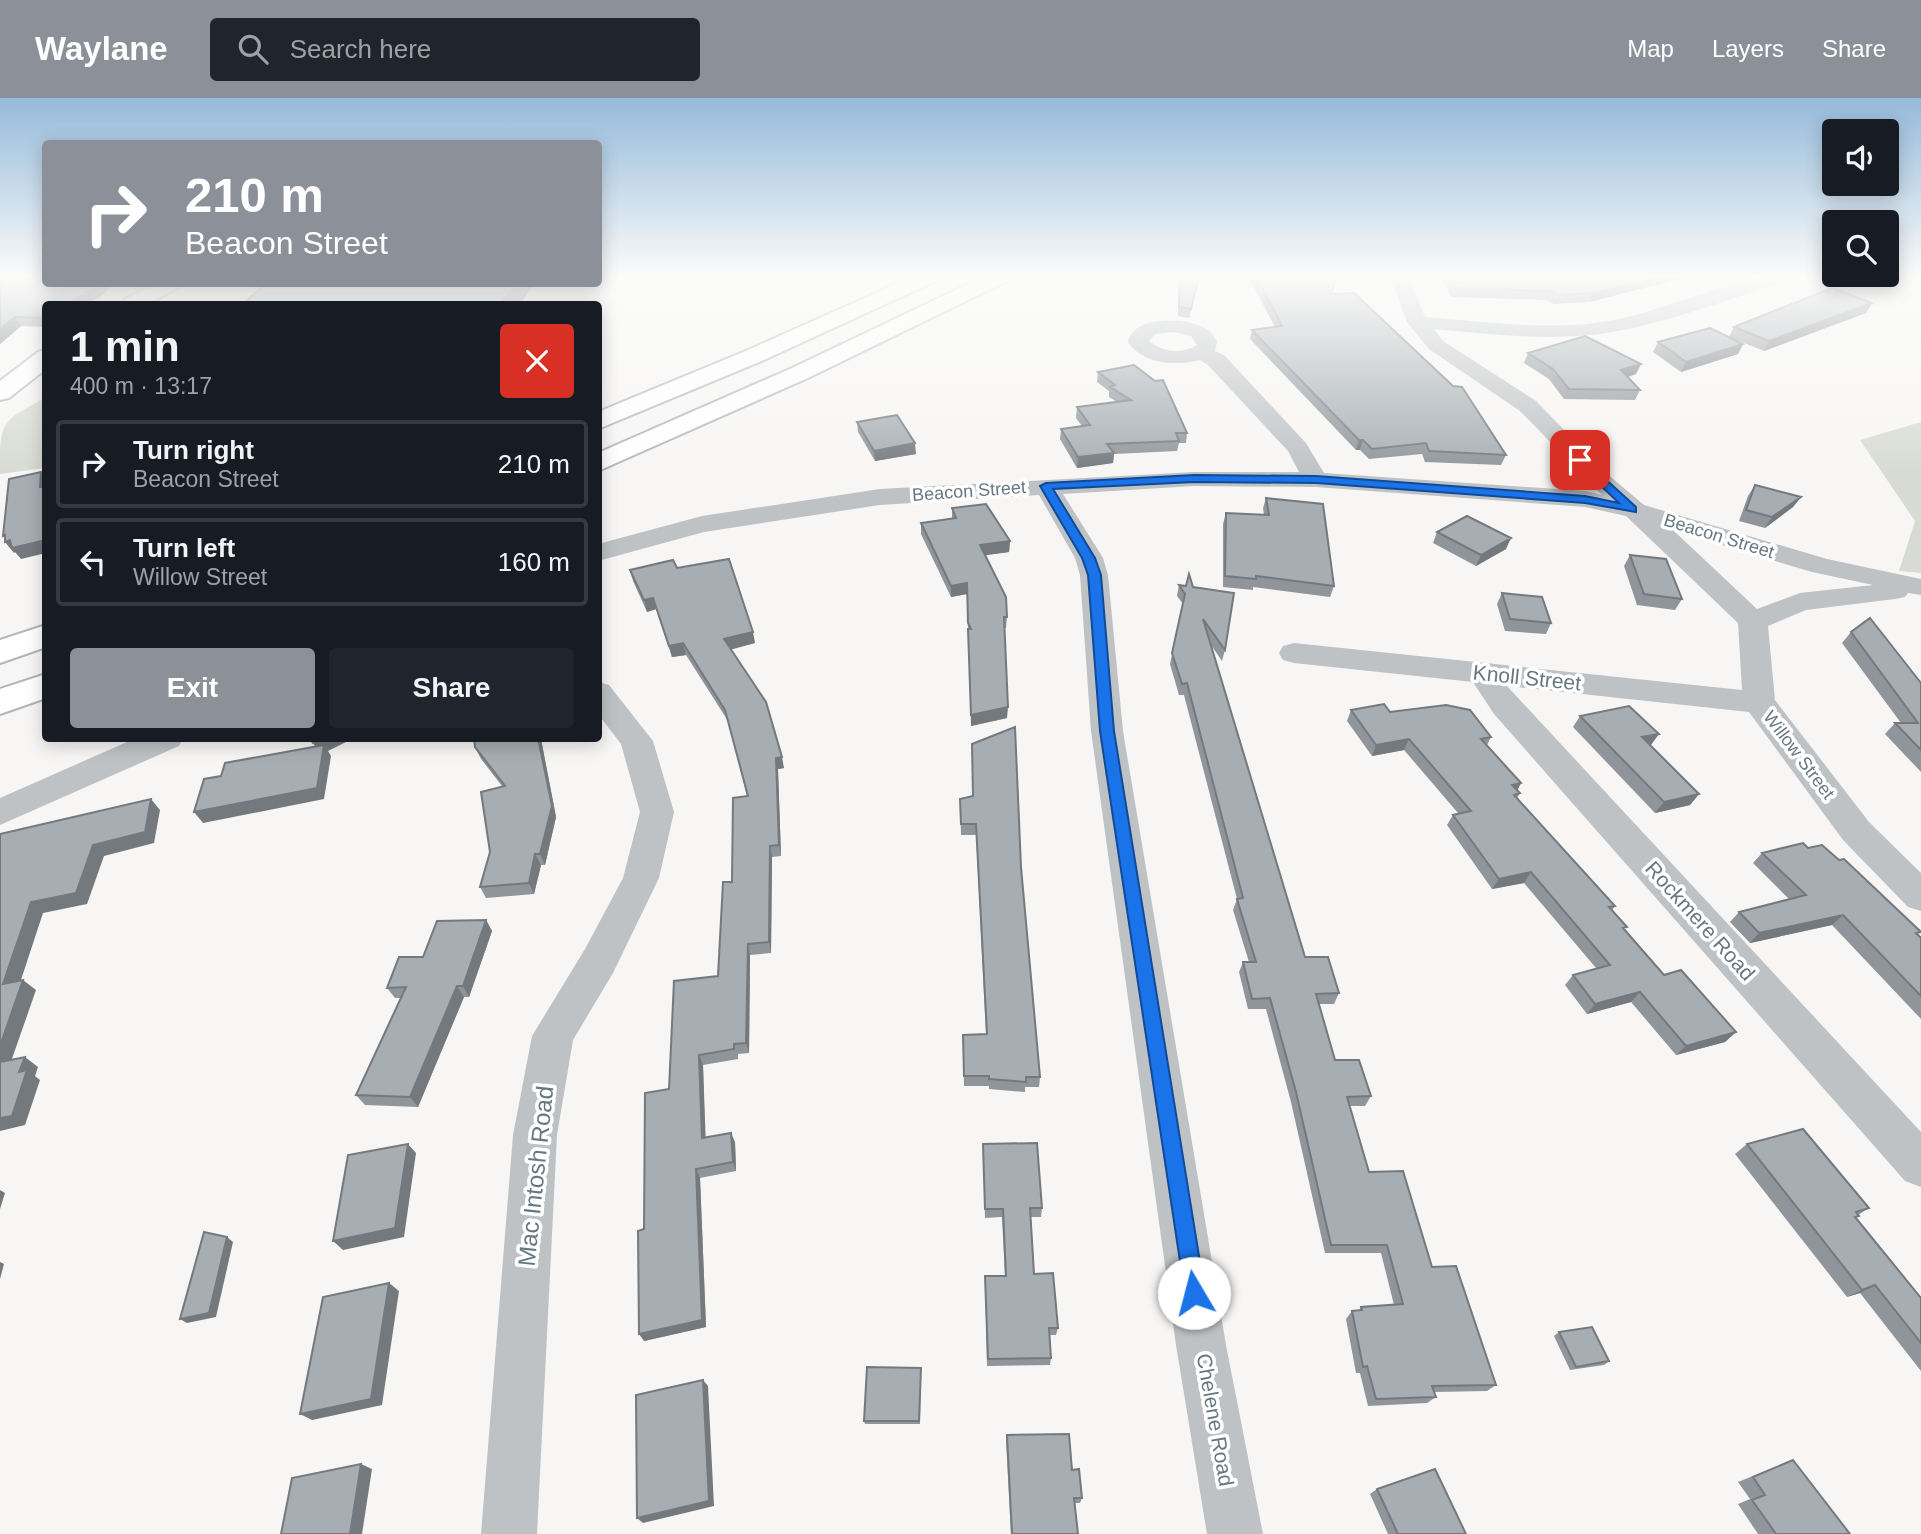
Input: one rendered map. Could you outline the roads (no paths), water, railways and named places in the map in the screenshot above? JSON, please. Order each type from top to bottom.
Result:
[{"type":"main road","points":[[602,419],[783,343]]},
{"type":"main road","points":[[602,461],[862,343]]},
{"type":"main road","points":[[0,393],[42,360]]},
{"type":"main road","points":[[0,652],[42,636]]},
{"type":"main road","points":[[0,702],[42,686]]},
{"type":"street","points":[[1434,343],[1528,406],[1632,510],[1672,543],[1753,621],[1800,602],[1920,587]]},
{"type":"street","points":[[1202,352],[1216,360],[1298,448],[1316,480]]},
{"type":"street","name":"Beacon Street","points":[[602,552],[702,524],[880,497],[1194,479],[1316,480],[1585,499],[1632,510],[1822,566],[1920,587]]},
{"type":"street","name":"Chelene Road","points":[[1046,486],[1088,558],[1094,575],[1107,731],[1201,1345],[1235,1534]]},
{"type":"street","name":"Willow Street","points":[[1753,621],[1753,652],[1759,702],[1856,831],[1921,896]]},
{"type":"street","name":"Knoll Street","points":[[1294,653],[1759,702]]},
{"type":"street","name":"Rockmere Road","points":[[1483,674],[1505,706],[1921,1165]]},
{"type":"street","name":"Mac Intosh Road","points":[[509,1534],[535,1135],[553,1036],[599,961],[641,878],[657,812],[637,741],[602,697]]},
{"type":"street","points":[[0,812],[158,742]]}]
